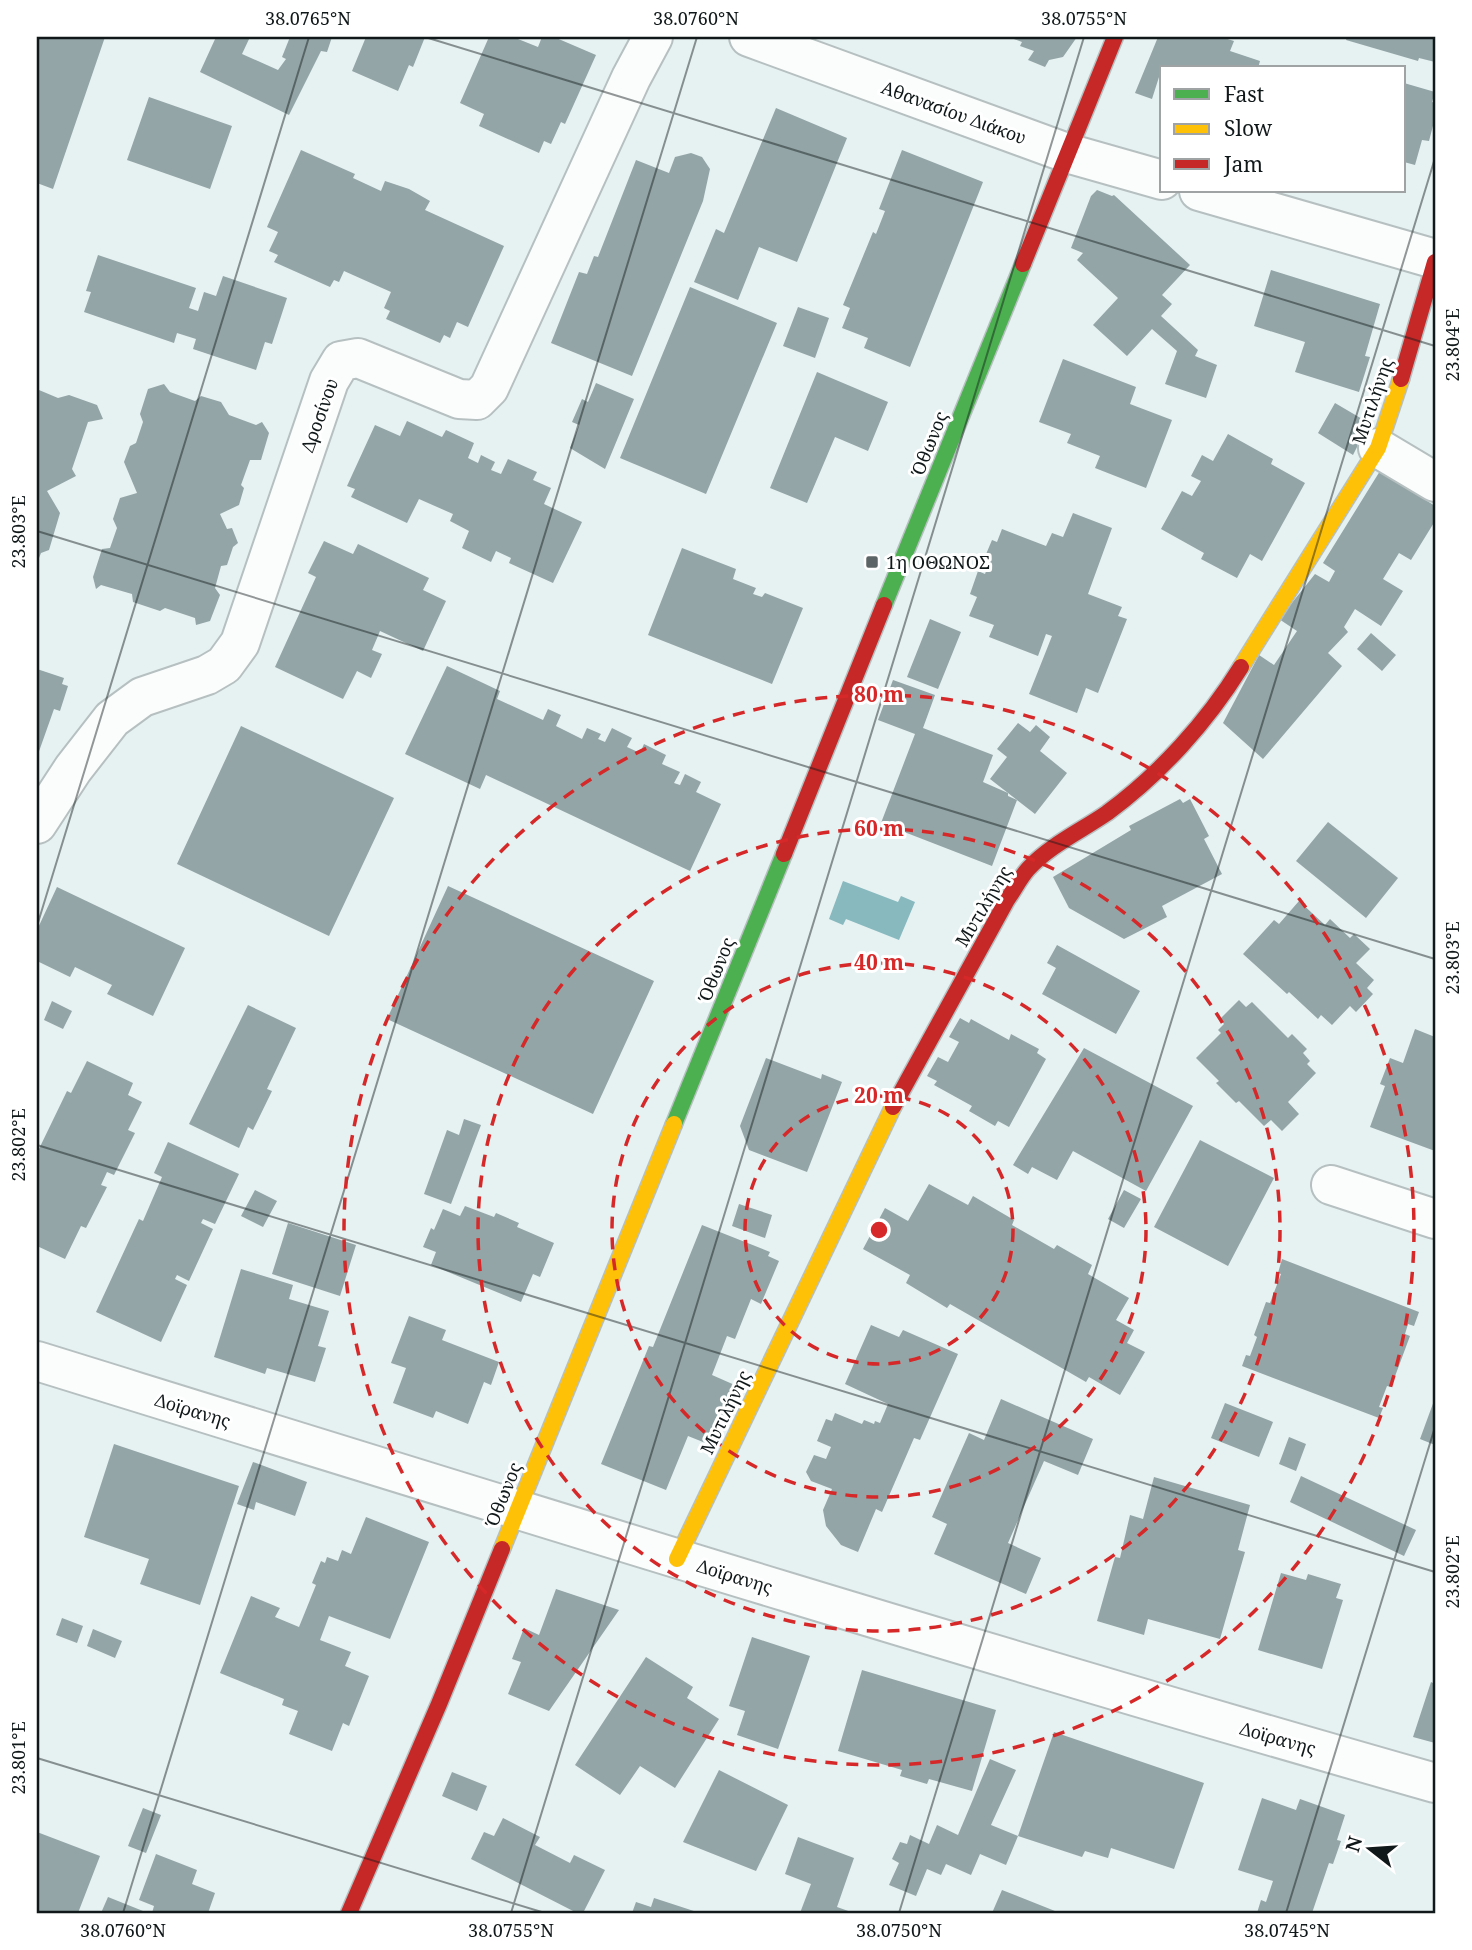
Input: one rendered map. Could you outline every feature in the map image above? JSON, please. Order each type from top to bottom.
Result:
[{"type":"street","name":"Δροσίνου","points":[[37,824],[73,769],[112,719],[142,697],[207,675],[225,665],[240,643],[329,381],[341,361],[358,358],[459,398],[477,400],[489,388],[631,78],[653,37]]},
{"type":"street","name":"Αθανασίου Διάκου","points":[[748,37],[1068,153],[1160,179]]},
{"type":"street","name":"Όθωνος","points":[[349,1913],[439,1704],[1115,37]]},
{"type":"street","points":[[1202,192],[1435,260]]},
{"type":"street","name":"Μυτιλήνης","points":[[677,1559],[884,1124],[1007,900],[1028,869],[1058,844],[1108,812],[1157,770],[1189,737],[1226,691],[1378,449],[1392,410],[1435,260]]},
{"type":"street","points":[[1378,449],[1435,482]]},
{"type":"street","points":[[1331,1185],[1435,1219]]},
{"type":"street","name":"Δοϊρανης","points":[[37,1361],[677,1559],[1435,1783]]},
{"type":"water","points":[[843,881],[898,902],[901,896],[915,902],[899,940],[846,919],[843,925],[829,919]]},
{"type":"building","points":[[37,37],[105,37],[53,189],[37,183]]},
{"type":"building","points":[[216,37],[250,37],[242,54],[278,70],[286,59],[282,57],[290,37],[332,37],[327,52],[321,51],[289,115],[200,72]]},
{"type":"building","points":[[366,37],[425,37],[413,67],[409,65],[398,91],[352,71]]},
{"type":"building","points":[[489,37],[513,37],[538,47],[542,37],[554,37],[596,55],[565,124],[561,122],[551,144],[544,141],[539,153],[479,126],[484,114],[460,103]]},
{"type":"building","points":[[1008,37],[1077,37],[1063,57],[1049,60],[1045,67],[1028,60],[1034,51],[1020,46],[1022,42]]},
{"type":"building","points":[[1158,37],[1221,37],[1234,41],[1230,51],[1260,61],[1259,66],[1160,66],[1160,77],[1152,99],[1135,93]]},
{"type":"building","points":[[1347,37],[1435,37],[1435,62],[1419,58],[1418,61],[1346,40]]},
{"type":"building","points":[[1406,84],[1435,92],[1432,102],[1435,103],[1435,118],[1429,141],[1422,140],[1415,165],[1406,163]]},
{"type":"building","points":[[149,97],[232,126],[210,189],[127,160]]},
{"type":"building","points":[[776,108],[847,138],[797,262],[759,247],[738,300],[694,282],[716,229],[724,233]]},
{"type":"building","points":[[301,150],[355,174],[353,178],[381,191],[385,181],[409,189],[430,201],[425,210],[504,246],[468,327],[457,322],[450,338],[444,335],[440,343],[386,319],[390,311],[384,308],[391,292],[344,271],[339,282],[334,280],[330,287],[274,262],[278,255],[269,251],[278,232],[267,227]]},
{"type":"building","points":[[902,150],[983,182],[910,367],[864,348],[868,338],[842,328],[850,308],[843,305],[873,232],[876,234],[885,211],[879,209]]},
{"type":"building","points":[[691,153],[702,157],[710,169],[703,201],[632,376],[551,343],[579,272],[587,274],[594,256],[598,257],[636,160],[669,173],[675,157]]},
{"type":"building","points":[[1097,190],[1114,195],[1190,265],[1162,295],[1172,304],[1161,316],[1198,350],[1195,356],[1217,365],[1206,398],[1165,384],[1177,351],[1152,329],[1127,356],[1093,325],[1118,298],[1077,260],[1083,253],[1071,248],[1091,196]]},
{"type":"building","points":[[98,255],[196,288],[189,308],[198,311],[204,292],[216,296],[223,276],[287,298],[272,344],[265,342],[256,370],[193,349],[196,339],[177,333],[174,343],[84,312],[91,292],[86,291]]},
{"type":"building","points":[[1271,270],[1380,304],[1365,356],[1370,357],[1359,392],[1295,372],[1305,342],[1254,326]]},
{"type":"building","points":[[690,287],[777,323],[706,494],[620,458]]},
{"type":"building","points":[[798,307],[829,318],[815,358],[783,346]]},
{"type":"building","points":[[1063,359],[1136,387],[1130,404],[1172,420],[1146,488],[1095,468],[1100,456],[1067,443],[1071,434],[1039,422]]},
{"type":"building","points":[[817,372],[888,402],[868,451],[835,437],[807,503],[770,488]]},
{"type":"building","points":[[596,383],[634,399],[605,469],[570,448],[579,425],[572,422],[582,399],[588,402]]},
{"type":"building","points":[[164,384],[170,392],[195,401],[201,396],[221,402],[229,415],[256,425],[262,422],[269,433],[261,460],[250,460],[241,485],[244,488],[239,505],[220,514],[227,529],[232,528],[238,543],[233,547],[227,565],[221,566],[215,588],[220,595],[210,621],[196,625],[195,618],[165,608],[160,611],[133,602],[132,594],[101,585],[96,589],[93,577],[102,549],[110,548],[117,528],[113,519],[120,498],[137,493],[124,462],[130,446],[136,443],[143,422],[140,414],[148,389]]},
{"type":"building","points":[[37,385],[39,390],[58,398],[69,395],[97,405],[103,419],[88,422],[72,469],[76,476],[47,491],[60,513],[49,550],[41,553],[37,563]]},
{"type":"building","points":[[1335,403],[1369,423],[1353,455],[1318,433]]},
{"type":"building","points":[[407,421],[442,437],[446,430],[474,443],[468,458],[478,463],[481,455],[495,462],[491,470],[501,474],[508,459],[537,472],[533,480],[551,488],[544,504],[582,522],[553,583],[509,563],[511,558],[496,551],[491,562],[462,548],[469,531],[450,521],[453,514],[419,499],[407,523],[351,497],[355,489],[347,486],[375,425],[400,436]]},
{"type":"building","points":[[1228,434],[1273,459],[1271,464],[1305,483],[1262,561],[1250,554],[1237,578],[1201,559],[1204,553],[1161,529],[1182,491],[1192,496],[1201,481],[1191,476],[1202,455],[1213,461]]},
{"type":"building","points":[[1380,471],[1435,506],[1435,521],[1411,560],[1399,553],[1383,579],[1403,591],[1381,626],[1355,609],[1344,627],[1348,632],[1328,653],[1342,666],[1263,759],[1223,723],[1259,655],[1274,665],[1297,631],[1279,619],[1315,574],[1329,582],[1335,571],[1323,563]]},
{"type":"building","points":[[1073,513],[1112,528],[1088,594],[1122,607],[1118,616],[1127,619],[1098,693],[1086,688],[1077,713],[1029,694],[1052,636],[1046,634],[1038,656],[989,637],[994,625],[969,616],[977,597],[970,594],[978,571],[985,574],[990,561],[984,559],[992,540],[997,542],[1002,529],[1046,546],[1052,533],[1063,537]]},
{"type":"building","points":[[324,541],[353,554],[358,544],[429,578],[423,590],[446,601],[423,651],[380,631],[372,650],[382,654],[371,678],[357,671],[343,699],[275,667],[316,577],[308,573]]},
{"type":"building","points":[[682,548],[736,569],[733,579],[756,588],[753,594],[762,597],[765,593],[803,608],[772,684],[648,635]]},
{"type":"building","points":[[930,619],[961,632],[938,689],[907,677]]},
{"type":"building","points":[[1371,633],[1396,655],[1382,671],[1357,649]]},
{"type":"building","points":[[447,666],[500,691],[497,699],[543,720],[548,709],[561,715],[556,726],[582,739],[587,728],[601,734],[598,739],[605,742],[612,728],[632,738],[627,747],[640,753],[644,744],[666,755],[662,764],[680,772],[674,783],[680,785],[685,774],[701,782],[696,792],[721,804],[690,871],[486,775],[480,789],[405,754]]},
{"type":"building","points":[[37,669],[64,678],[62,684],[68,686],[60,711],[54,709],[37,757]]},
{"type":"building","points":[[893,680],[935,695],[923,728],[993,755],[983,782],[1017,800],[992,866],[881,823],[915,734],[878,720]]},
{"type":"building","points":[[1018,723],[1030,732],[1036,725],[1050,737],[1040,751],[1067,773],[1035,814],[990,779],[1007,757],[997,749]]},
{"type":"building","points":[[241,726],[394,798],[329,936],[177,864]]},
{"type":"building","points":[[1180,799],[1183,803],[1190,799],[1209,836],[1204,839],[1222,874],[1162,906],[1167,917],[1124,939],[1069,908],[1053,877],[1131,830],[1129,826]]},
{"type":"building","points":[[1328,822],[1398,878],[1366,918],[1296,861]]},
{"type":"building","points":[[448,886],[654,981],[593,1114],[387,1019]]},
{"type":"building","points":[[57,887],[185,948],[153,1016],[107,994],[112,985],[75,967],[70,977],[37,961],[37,930]]},
{"type":"building","points":[[1299,901],[1325,925],[1330,919],[1350,938],[1354,934],[1370,949],[1356,963],[1374,980],[1367,988],[1373,994],[1356,1012],[1350,1006],[1332,1025],[1321,1015],[1318,1019],[1243,954],[1274,920],[1279,924]]},
{"type":"building","points":[[1057,945],[1140,991],[1116,1034],[1042,994],[1056,968],[1047,963]]},
{"type":"building","points":[[1239,1000],[1246,1007],[1252,1002],[1288,1038],[1292,1034],[1307,1049],[1303,1053],[1310,1061],[1307,1064],[1316,1073],[1288,1102],[1299,1114],[1282,1131],[1271,1120],[1264,1126],[1239,1101],[1236,1103],[1196,1058],[1221,1033],[1218,1030],[1224,1024],[1220,1019]]},
{"type":"building","points":[[52,1001],[72,1011],[63,1029],[44,1020]]},
{"type":"building","points":[[248,1005],[296,1028],[267,1089],[272,1091],[253,1130],[248,1127],[239,1148],[189,1124]]},
{"type":"building","points":[[960,1018],[969,1023],[971,1019],[1009,1040],[1011,1034],[1039,1049],[1037,1053],[1046,1059],[1009,1127],[998,1121],[995,1126],[969,1111],[972,1106],[934,1085],[937,1081],[927,1076],[938,1057],[948,1062],[959,1042],[949,1037]]},
{"type":"building","points":[[1415,1029],[1435,1037],[1435,1151],[1370,1127],[1385,1086],[1380,1084],[1390,1058],[1403,1063]]},
{"type":"building","points":[[1084,1048],[1193,1106],[1146,1191],[1073,1151],[1057,1180],[1032,1167],[1028,1174],[1013,1165]]},
{"type":"building","points":[[766,1058],[821,1079],[822,1074],[842,1082],[807,1172],[749,1150],[740,1126]]},
{"type":"building","points":[[87,1061],[133,1083],[128,1095],[142,1102],[128,1130],[135,1133],[114,1175],[107,1172],[101,1185],[107,1187],[86,1228],[81,1226],[65,1259],[37,1246],[37,1153],[67,1091],[71,1093]]},
{"type":"building","points":[[464,1119],[481,1125],[451,1204],[424,1194],[447,1130],[459,1135]]},
{"type":"building","points":[[1200,1140],[1274,1178],[1228,1266],[1154,1227]]},
{"type":"building","points":[[168,1142],[239,1174],[215,1224],[203,1219],[201,1223],[213,1229],[189,1281],[177,1275],[175,1279],[187,1285],[161,1342],[96,1312],[139,1219],[143,1221],[162,1177],[154,1173]]},
{"type":"building","points":[[929,1184],[968,1205],[973,1196],[1014,1220],[1012,1225],[1054,1249],[1057,1245],[1092,1265],[1088,1274],[1129,1298],[1116,1320],[1134,1330],[1127,1343],[1145,1352],[1120,1395],[1089,1377],[1086,1382],[950,1304],[947,1308],[906,1283],[910,1275],[863,1249],[885,1208],[908,1221]]},
{"type":"building","points":[[255,1190],[277,1201],[263,1227],[241,1216]]},
{"type":"building","points":[[1124,1190],[1141,1199],[1124,1228],[1108,1219]]},
{"type":"building","points":[[739,1204],[772,1215],[765,1238],[732,1226]]},
{"type":"building","points":[[465,1206],[494,1217],[496,1213],[519,1223],[517,1227],[554,1243],[540,1277],[533,1274],[521,1302],[431,1265],[436,1252],[423,1247],[431,1228],[434,1230],[443,1209],[460,1216]]},
{"type":"building","points":[[288,1223],[356,1245],[340,1296],[272,1274]]},
{"type":"building","points":[[702,1225],[770,1252],[768,1256],[779,1261],[761,1304],[751,1299],[735,1339],[727,1336],[712,1375],[737,1386],[713,1446],[688,1436],[666,1490],[601,1464],[649,1346],[653,1347]]},
{"type":"building","points":[[1282,1259],[1419,1312],[1414,1326],[1408,1324],[1405,1334],[1410,1336],[1391,1387],[1387,1386],[1379,1407],[1383,1408],[1379,1418],[1242,1366],[1246,1355],[1250,1356],[1257,1337],[1254,1335],[1266,1302],[1270,1303],[1281,1274],[1278,1273]]},
{"type":"building","points":[[241,1269],[293,1285],[289,1299],[329,1311],[318,1346],[326,1348],[315,1382],[267,1368],[265,1374],[214,1357]]},
{"type":"building","points":[[409,1316],[446,1330],[442,1340],[499,1362],[491,1385],[484,1382],[468,1424],[436,1411],[433,1418],[393,1403],[406,1368],[391,1363]]},
{"type":"building","points":[[871,1325],[899,1337],[903,1330],[958,1354],[920,1440],[914,1438],[882,1512],[876,1509],[858,1552],[841,1545],[826,1526],[823,1510],[832,1489],[811,1481],[806,1472],[814,1455],[826,1459],[831,1447],[817,1441],[826,1419],[832,1421],[835,1413],[862,1424],[864,1420],[880,1423],[888,1404],[845,1384]]},
{"type":"building","points":[[1435,1398],[1435,1445],[1420,1439]]},
{"type":"building","points":[[1001,1399],[1093,1439],[1078,1475],[1044,1461],[1008,1543],[1041,1558],[1026,1594],[934,1554],[947,1524],[932,1517],[969,1433],[984,1440]]},
{"type":"building","points":[[1225,1403],[1273,1422],[1259,1457],[1211,1438]]},
{"type":"building","points":[[1289,1437],[1306,1444],[1296,1471],[1279,1464]]},
{"type":"building","points":[[114,1444],[239,1486],[200,1605],[140,1584],[149,1559],[84,1537]]},
{"type":"building","points":[[253,1462],[307,1482],[295,1516],[256,1502],[254,1510],[237,1504]]},
{"type":"building","points":[[1301,1476],[1416,1530],[1404,1556],[1290,1502]]},
{"type":"building","points":[[1154,1477],[1250,1505],[1238,1550],[1245,1552],[1220,1639],[1148,1619],[1144,1635],[1097,1621],[1115,1557],[1120,1558],[1130,1515],[1143,1519]]},
{"type":"building","points":[[366,1517],[429,1542],[390,1639],[329,1616],[320,1640],[351,1652],[345,1666],[369,1676],[349,1726],[343,1723],[332,1751],[289,1734],[298,1711],[282,1705],[284,1699],[220,1673],[251,1596],[280,1608],[275,1617],[299,1627],[316,1585],[312,1583],[321,1561],[325,1563],[327,1557],[338,1561],[342,1550],[351,1554]]},
{"type":"building","points":[[1281,1573],[1306,1580],[1308,1574],[1341,1584],[1336,1598],[1343,1600],[1322,1669],[1258,1650]]},
{"type":"building","points":[[556,1589],[619,1610],[549,1711],[508,1694],[521,1662],[512,1659],[524,1628],[539,1635]]},
{"type":"building","points":[[62,1618],[83,1626],[77,1643],[56,1635]]},
{"type":"building","points":[[93,1629],[122,1641],[115,1658],[87,1646]]},
{"type":"building","points":[[752,1637],[810,1656],[778,1749],[737,1735],[745,1711],[729,1706]]},
{"type":"building","points":[[646,1657],[693,1687],[687,1698],[719,1719],[675,1788],[640,1766],[620,1795],[575,1765]]},
{"type":"building","points":[[862,1670],[996,1710],[972,1791],[929,1779],[927,1784],[900,1776],[902,1770],[838,1751]]},
{"type":"building","points":[[1431,1682],[1435,1684],[1435,1743],[1413,1737]]},
{"type":"building","points":[[1054,1732],[1204,1783],[1174,1869],[1111,1848],[1108,1858],[1085,1851],[1082,1857],[1018,1836]]},
{"type":"building","points":[[990,1759],[1016,1770],[991,1825],[1018,1836],[1006,1865],[980,1854],[971,1875],[946,1864],[941,1875],[927,1869],[916,1896],[889,1885],[899,1863],[892,1859],[900,1842],[907,1844],[910,1835],[929,1844],[937,1825],[958,1835]]},
{"type":"building","points":[[719,1770],[788,1805],[756,1871],[683,1842]]},
{"type":"building","points":[[452,1772],[487,1786],[477,1811],[442,1796]]},
{"type":"building","points":[[1262,1798],[1296,1810],[1300,1799],[1345,1815],[1337,1840],[1341,1841],[1333,1864],[1329,1863],[1312,1913],[1257,1913],[1261,1900],[1266,1902],[1273,1881],[1238,1870]]},
{"type":"building","points":[[143,1808],[161,1815],[146,1853],[128,1846]]},
{"type":"building","points":[[503,1818],[540,1837],[535,1845],[570,1863],[574,1855],[605,1870],[583,1913],[577,1913],[471,1859],[484,1832],[494,1836]]},
{"type":"building","points":[[37,1832],[100,1856],[78,1913],[37,1913]]},
{"type":"building","points":[[798,1837],[854,1858],[837,1907],[854,1913],[800,1913],[811,1884],[785,1874]]},
{"type":"building","points":[[156,1854],[197,1870],[192,1884],[215,1893],[208,1913],[152,1913],[154,1906],[139,1900]]},
{"type":"building","points":[[1002,1890],[1060,1913],[992,1913]]},
{"type":"building","points":[[108,1897],[148,1913],[101,1913]]},
{"type":"building","points":[[654,1898],[700,1913],[632,1913],[636,1902],[651,1907]]},
{"type":"traffic: fast","points":[[884,605],[1023,264]]},
{"type":"traffic: fast","points":[[674,1124],[784,854]]},
{"type":"traffic: slow","points":[[1241,667],[1378,448],[1401,379]]},
{"type":"traffic: slow","points":[[677,1559],[893,1107]]},
{"type":"traffic: slow","points":[[502,1549],[674,1124]]},
{"type":"traffic: jam","points":[[1023,264],[1115,37]]},
{"type":"traffic: jam","points":[[1401,379],[1435,262]]},
{"type":"traffic: jam","points":[[784,854],[884,605]]},
{"type":"traffic: jam","points":[[893,1107],[1007,900],[1025,873],[1046,853],[1127,798],[1164,764],[1198,727],[1241,667]]},
{"type":"traffic: jam","points":[[349,1913],[502,1549]]},
{"type":"place","name":"1η ΟΘΩΝΟΣ","points":[[872,562]]}]
